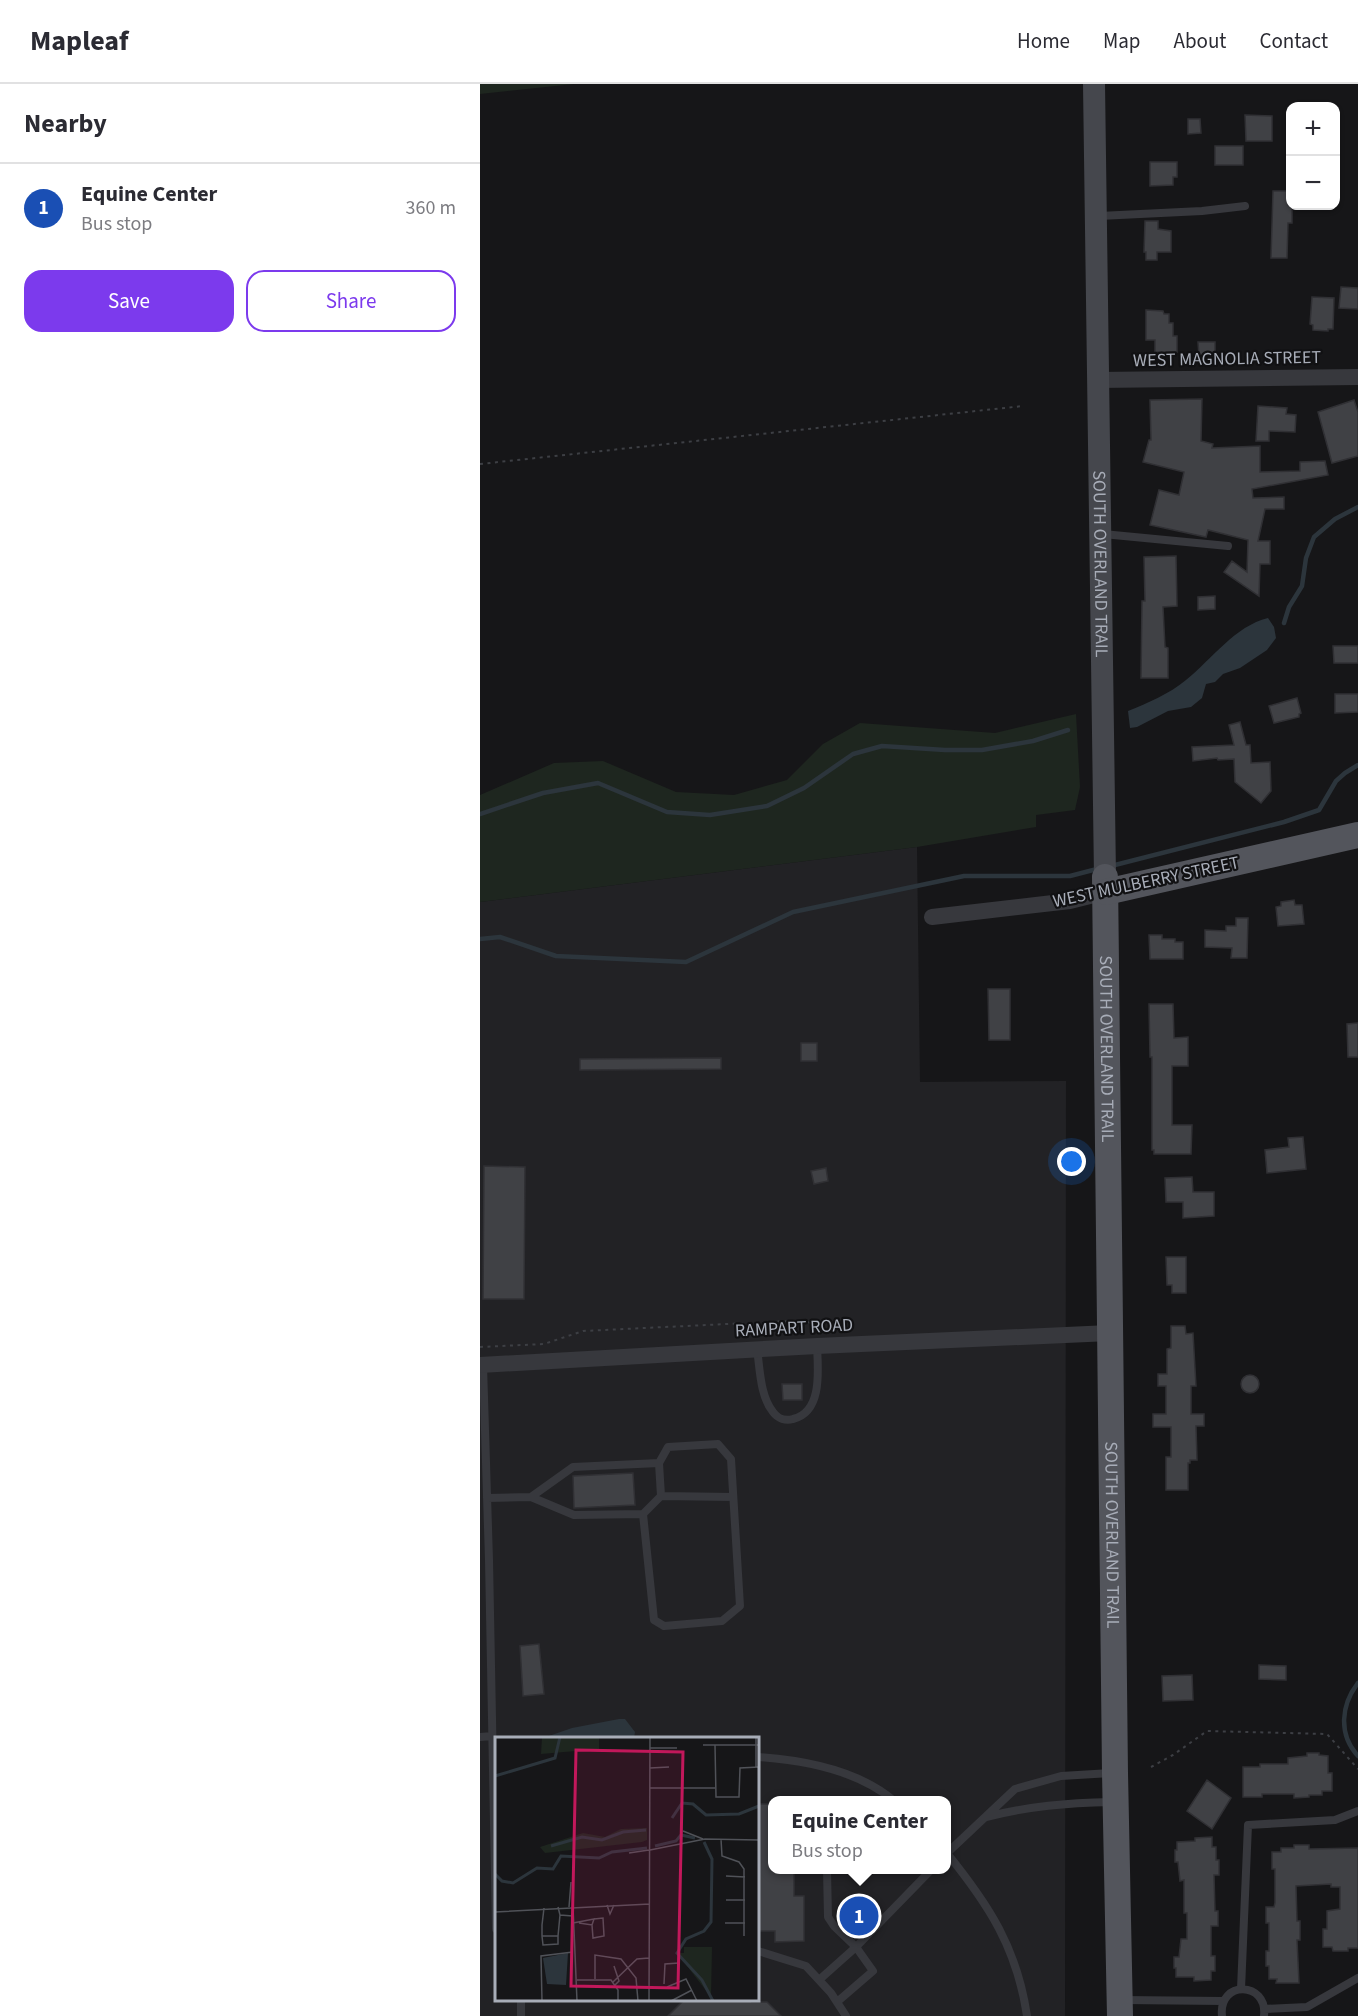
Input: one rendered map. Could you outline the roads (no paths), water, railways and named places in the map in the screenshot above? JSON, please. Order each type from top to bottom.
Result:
[{"type":"main road","name":"SOUTH OVERLAND TRAIL","points":[[1094,84],[1114,1773],[1120,2008]]},
{"type":"main road","name":"WEST MULBERRY STREET","points":[[1105,875],[1358,836]]},
{"type":"street","name":"WEST MAGNOLIA STREET","points":[[1097,380],[1358,377]]},
{"type":"street","name":"WEST MULBERRY STREET","points":[[932,917],[1070,902],[1105,875]]},
{"type":"street","name":"RAMPART ROAD","points":[[481,1365],[757,1349],[1110,1333]]},
{"type":"lane","points":[[1095,216],[1202,211],[1245,206]]},
{"type":"lane","points":[[1100,534],[1228,546]]},
{"type":"lane","points":[[757,1349],[768,1404],[774,1414],[782,1419],[790,1420],[805,1414],[813,1402],[818,1368],[817,1346]]},
{"type":"lane","points":[[481,1365],[482,1441],[487,1498],[495,1881]]},
{"type":"lane","points":[[643,1514],[654,1620],[664,1626],[722,1621],[740,1606],[731,1459],[717,1444],[668,1447],[659,1463],[661,1496]]},
{"type":"lane","points":[[531,1497],[573,1467],[659,1463]]},
{"type":"lane","points":[[487,1498],[531,1497],[574,1515],[643,1514],[661,1496],[733,1497]]},
{"type":"lane","points":[[480,1737],[492,1736]]},
{"type":"lane","points":[[759,1757],[816,1766],[850,1776],[888,1796]]},
{"type":"lane","points":[[951,1848],[1015,1789],[1061,1776],[1114,1773]]},
{"type":"lane","points":[[982,1818],[1024,1808],[1064,1803],[1115,1802]]},
{"type":"lane","points":[[1241,1989],[1248,1825],[1335,1820],[1358,1811]]},
{"type":"lane","points":[[951,1859],[975,1889],[1006,1939],[1023,1987],[1028,2016]]},
{"type":"lane","points":[[827,1874],[828,1917],[856,1947],[873,1971],[837,2002]]},
{"type":"lane","points":[[819,1980],[856,1947],[926,1874]]},
{"type":"lane","points":[[759,1951],[806,1966],[846,2016]]},
{"type":"lane","points":[[1222,2016],[1223,2001],[1228,1995],[1241,1989],[1256,1994],[1261,1999],[1264,2013],[1307,2007],[1358,1978]]},
{"type":"lane","points":[[1120,2008],[1223,2001]]},
{"type":"waterway","points":[[1284,623],[1289,607],[1302,586],[1306,558],[1314,537],[1335,519],[1358,507]]},
{"type":"waterway","points":[[480,814],[543,793],[598,783],[667,812],[710,815],[767,806],[804,788],[853,754],[882,746],[982,750],[1033,741],[1068,730]]},
{"type":"waterway","points":[[1111,866],[1284,822],[1319,810],[1336,781],[1358,765]]},
{"type":"waterway","points":[[480,939],[500,937],[556,956],[686,962],[793,912],[964,876],[1070,876],[1097,869]]},
{"type":"waterway","points":[[1358,1683],[1348,1701],[1344,1720],[1347,1738],[1358,1756]]},
{"type":"place","name":"Equine Center","points":[[859,1916]]}]
